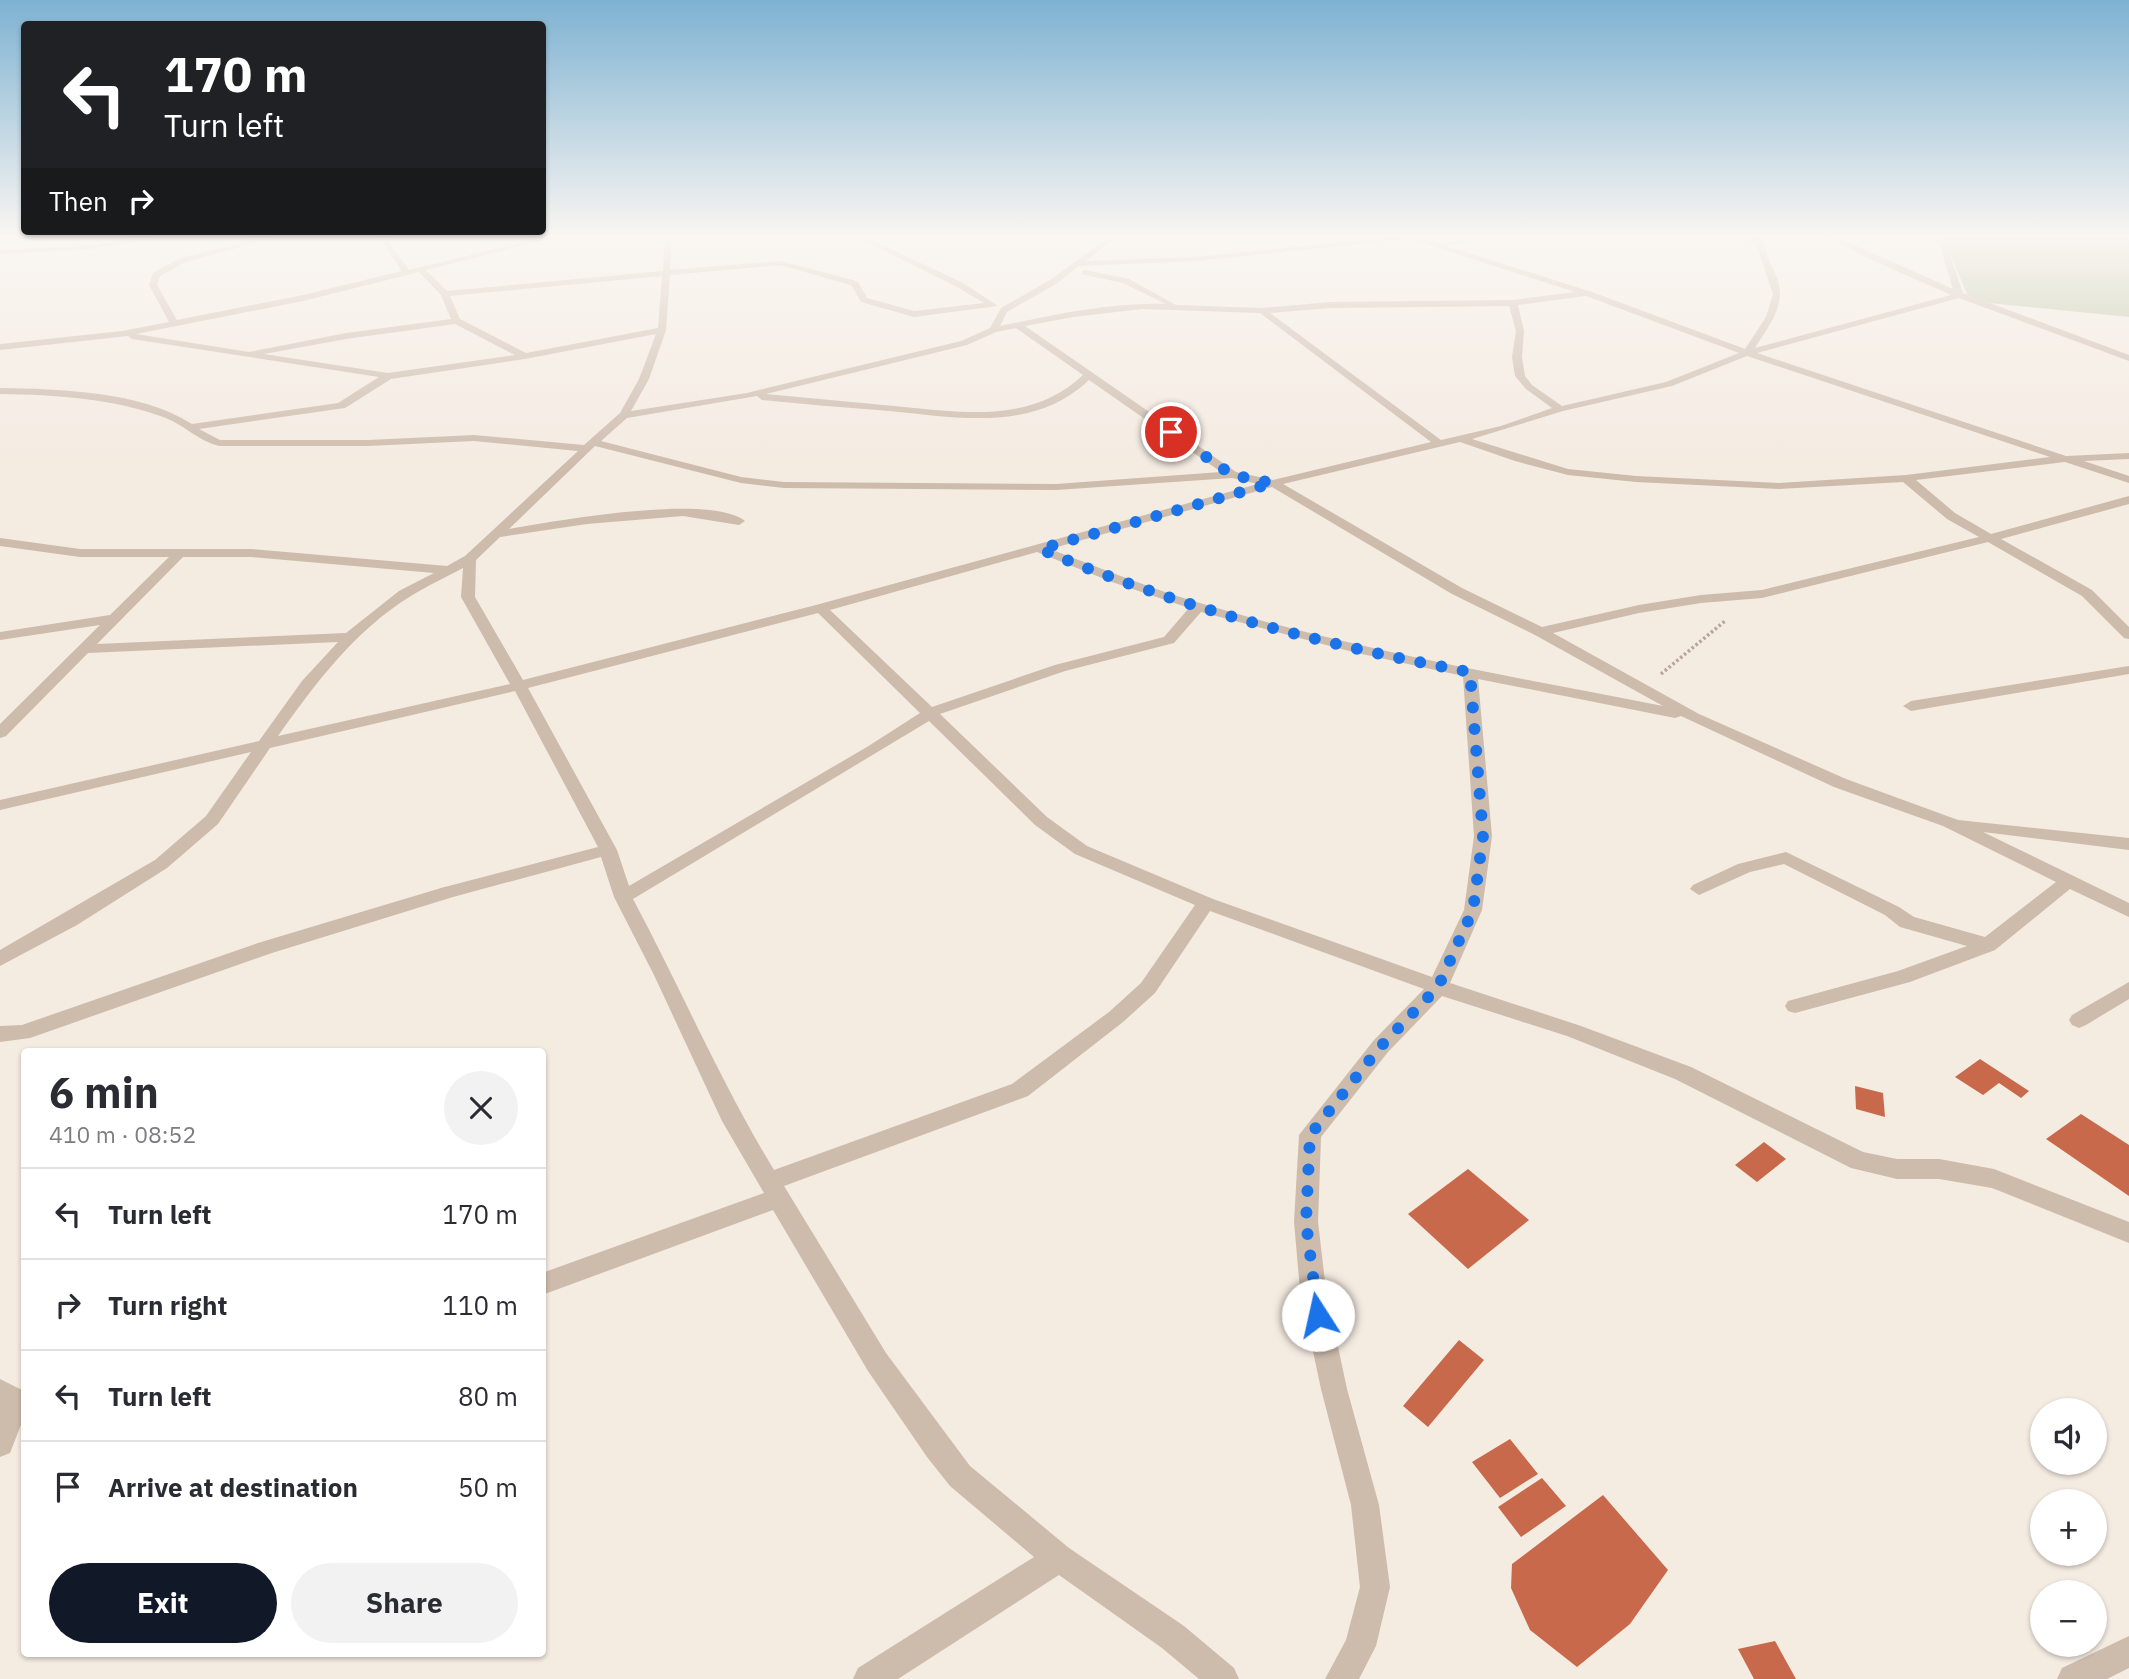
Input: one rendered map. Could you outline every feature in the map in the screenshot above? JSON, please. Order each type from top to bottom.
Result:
[{"type":"street","points":[[170,315],[175,324]]},
{"type":"street","points":[[1,345],[122,334],[215,315]]},
{"type":"street","points":[[454,315],[456,321]]},
{"type":"street","points":[[0,959],[161,864],[212,820],[307,684],[349,637],[404,594],[470,559],[624,415],[643,379],[662,330],[663,315]]},
{"type":"street","points":[[993,330],[1001,315]]},
{"type":"street","points":[[624,415],[747,396],[932,352],[964,343],[993,330],[1072,315]]},
{"type":"street","points":[[1268,315],[1439,443]]},
{"type":"street","points":[[1516,315],[1520,331],[1517,357],[1520,376],[1529,387],[1560,409]]},
{"type":"street","points":[[1646,315],[1746,353],[2129,480]]},
{"type":"street","points":[[1746,353],[1769,315]]},
{"type":"street","points":[[0,805],[519,686],[821,608],[1273,483],[1460,438],[1560,409],[1669,384],[1746,353],[1884,315]]},
{"type":"street","points":[[2014,315],[2129,358]]},
{"type":"street","points":[[243,355],[346,335],[456,321],[525,356]]},
{"type":"street","points":[[1017,325],[1232,475]]},
{"type":"street","points":[[122,334],[388,376],[525,356],[662,330]]},
{"type":"street","points":[[747,396],[987,417],[1019,413],[1050,403],[1073,392],[1089,375]]},
{"type":"street","points":[[190,427],[341,406],[388,376]]},
{"type":"street","points":[[0,391],[89,394],[170,415],[208,440],[235,445],[474,438],[589,445],[741,480],[784,485],[1056,487],[1232,475],[1273,483],[1457,591],[1540,632],[1694,717],[1840,783],[1949,822],[2129,911]]},
{"type":"street","points":[[1460,438],[1519,460],[1568,472],[1636,479],[1779,486],[1906,478],[2063,459],[2129,456]]},
{"type":"street","points":[[1906,478],[1951,516],[2087,593],[2129,635]]},
{"type":"street","points":[[1540,632],[1639,609],[1701,599],[1762,594],[1990,538],[2129,500]]},
{"type":"street","points":[[498,534],[597,519],[668,514],[720,515],[739,521]]},
{"type":"street","points":[[0,542],[80,553],[251,554],[395,563],[447,570]]},
{"type":"street","points":[[1040,549],[1091,571],[1198,607],[1404,659],[1694,717]]},
{"type":"street","points":[[0,733],[111,619],[179,554]]},
{"type":"street","points":[[470,559],[468,597],[608,850],[623,897],[664,975],[733,1121],[877,1362],[960,1476],[1059,1558],[1172,1637],[1223,1679]]},
{"type":"street","points":[[623,897],[873,751],[932,712],[1060,668],[1169,640],[1198,607]]},
{"type":"street","points":[[821,608],[932,712],[1041,821],[1081,850],[1206,903],[1438,987],[1574,1031],[1683,1073],[1859,1161],[1897,1169],[1939,1169],[1994,1179],[2129,1233]]},
{"type":"street","points":[[0,636],[111,619]]},
{"type":"street","points":[[82,649],[349,637]]},
{"type":"street","points":[[1911,706],[2129,670]]},
{"type":"street","points":[[1341,1679],[1360,1646],[1375,1587],[1365,1505],[1334,1389],[1313,1290],[1306,1222],[1310,1135],[1381,1046],[1438,987],[1473,910],[1483,836],[1470,672]]},
{"type":"street","points":[[1949,822],[2129,844]]},
{"type":"street","points":[[0,1034],[23,1032],[265,948],[448,892],[608,850]]},
{"type":"street","points":[[1699,889],[1744,868],[1786,858],[1892,911],[1907,922],[1988,945]]},
{"type":"street","points":[[1795,1006],[1903,977],[1988,945],[2069,881]]},
{"type":"street","points":[[546,1282],[1020,1090],[1116,1017],[1148,988],[1206,903]]},
{"type":"street","points":[[2079,1020],[2129,989]]},
{"type":"street","points":[[0,1443],[13,1400]]},
{"type":"street","points":[[869,1679],[1059,1558]]},
{"type":"street","points":[[2073,1679],[2129,1652]]},
{"type":"path","points":[[1644,689],[1717,627],[1762,594]]},
{"type":"building","points":[[1980,1059],[2029,1091],[2021,1098],[1999,1083],[1983,1095],[1955,1077]]},
{"type":"building","points":[[1855,1086],[1883,1093],[1885,1117],[1856,1109]]},
{"type":"building","points":[[2081,1114],[2129,1145],[2129,1196],[2046,1139]]},
{"type":"building","points":[[1764,1142],[1786,1159],[1757,1182],[1735,1165]]},
{"type":"building","points":[[1468,1169],[1529,1220],[1468,1269],[1408,1214]]},
{"type":"building","points":[[1459,1340],[1484,1360],[1428,1427],[1403,1406]]},
{"type":"building","points":[[1510,1439],[1538,1474],[1500,1498],[1472,1462]]},
{"type":"building","points":[[1542,1478],[1566,1506],[1521,1537],[1498,1507]]},
{"type":"building","points":[[1603,1495],[1668,1570],[1630,1624],[1577,1667],[1530,1630],[1511,1588],[1512,1564]]},
{"type":"building","points":[[1775,1641],[1796,1679],[1754,1679],[1738,1649]]},
{"type":"route","points":[[1171,432],[1232,475],[1273,483],[1040,549],[1091,571],[1198,607],[1404,659],[1470,672],[1483,836],[1473,910],[1438,987],[1381,1046],[1310,1135],[1306,1222],[1318,1315]]}]
